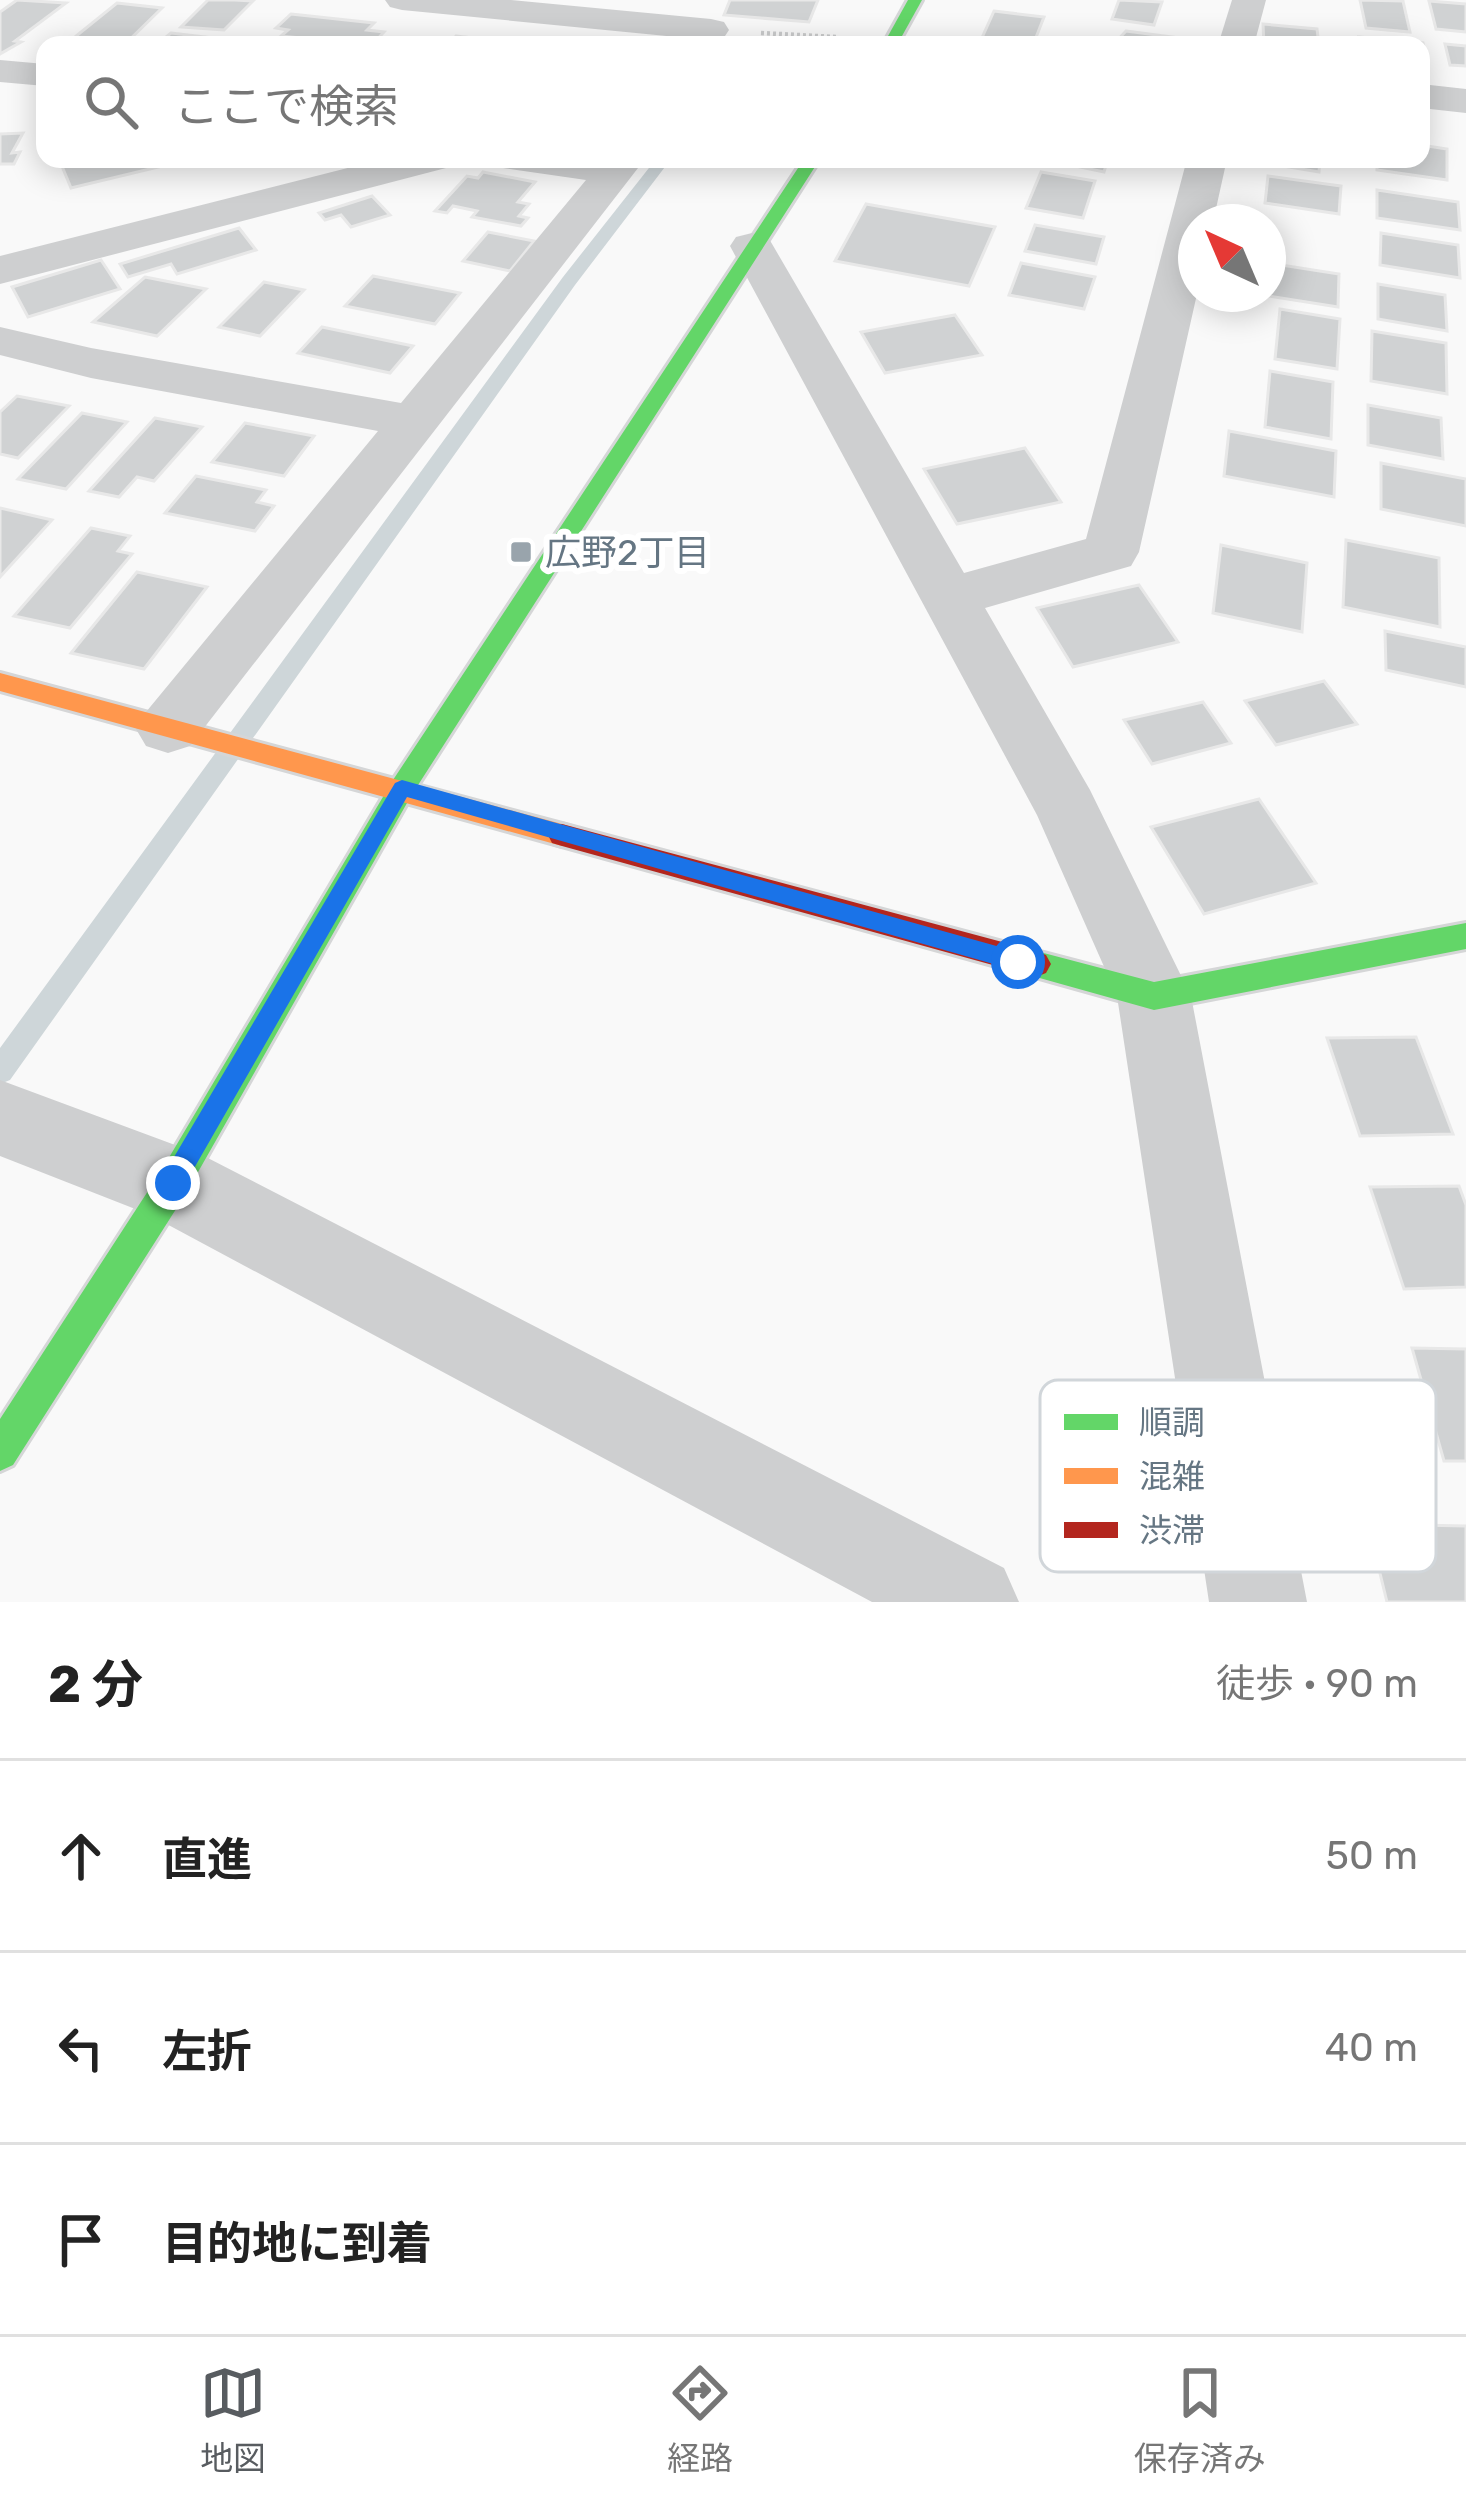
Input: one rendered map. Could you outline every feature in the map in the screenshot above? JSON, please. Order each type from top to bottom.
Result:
[{"type":"street","points":[[402,0],[435,18],[679,36]]},
{"type":"street","points":[[895,36],[915,0]]},
{"type":"street","points":[[1239,36],[1249,0]]},
{"type":"street","points":[[0,71],[36,74]]},
{"type":"street","points":[[1430,97],[1466,100]]},
{"type":"street","points":[[0,270],[397,168]]},
{"type":"street","points":[[167,729],[619,168]]},
{"type":"street","points":[[0,1453],[173,1183],[402,788],[806,168]]},
{"type":"street","points":[[949,598],[1111,552],[1205,168]]},
{"type":"street","points":[[752,246],[1067,809],[1154,996],[1220,1380]]},
{"type":"street","points":[[0,341],[91,363],[416,422]]},
{"type":"street","points":[[0,682],[1154,996],[1466,936]]},
{"type":"street","points":[[0,1118],[173,1183],[970,1602]]},
{"type":"street","points":[[1253,1572],[1258,1602]]},
{"type":"building","points":[[17,0],[66,3],[0,54],[0,12]]},
{"type":"building","points":[[208,0],[253,1],[224,30],[181,27]]},
{"type":"building","points":[[730,0],[818,0],[809,22],[724,15]]},
{"type":"building","points":[[1119,0],[1162,2],[1154,25],[1112,19]]},
{"type":"building","points":[[1360,0],[1403,1],[1410,32],[1366,28]]},
{"type":"building","points":[[1429,1],[1466,4],[1466,32],[1436,29]]},
{"type":"building","points":[[117,3],[162,8],[133,36],[76,36]]},
{"type":"building","points":[[994,11],[1044,17],[1037,36],[983,36]]},
{"type":"building","points":[[291,14],[374,23],[367,30],[384,32],[380,36],[281,36],[288,30],[276,28]]},
{"type":"building","points":[[1263,24],[1317,29],[1318,36],[1264,36]]},
{"type":"building","points":[[1126,31],[1164,36],[1121,36]]},
{"type":"building","points":[[1445,44],[1466,46],[1466,66],[1450,65]]},
{"type":"building","points":[[23,133],[12,153],[20,152],[14,164],[0,164],[0,134]]},
{"type":"building","points":[[1430,146],[1447,149],[1447,180],[1377,170],[1430,168]]},
{"type":"building","points":[[63,168],[154,168],[71,188]]},
{"type":"building","points":[[483,172],[535,182],[518,202],[529,204],[519,216],[528,218],[521,226],[472,217],[477,211],[453,206],[447,213],[435,211],[467,176],[478,178]]},
{"type":"building","points":[[1041,172],[1095,181],[1083,218],[1026,208]]},
{"type":"building","points":[[1268,176],[1341,186],[1339,214],[1265,203]]},
{"type":"building","points":[[1377,190],[1458,202],[1460,230],[1377,218]]},
{"type":"building","points":[[372,196],[390,215],[351,227],[341,215],[325,220],[319,213]]},
{"type":"building","points":[[866,204],[995,227],[969,286],[835,261]]},
{"type":"building","points":[[1035,225],[1104,237],[1096,264],[1025,251]]},
{"type":"building","points":[[239,228],[256,250],[177,274],[171,264],[128,277],[120,264]]},
{"type":"building","points":[[488,232],[534,241],[510,271],[463,261]]},
{"type":"building","points":[[1381,233],[1458,245],[1460,278],[1380,265]]},
{"type":"building","points":[[101,260],[120,289],[28,317],[12,287]]},
{"type":"building","points":[[1021,263],[1095,277],[1084,309],[1009,295]]},
{"type":"building","points":[[1286,266],[1339,274],[1338,307],[1286,299]]},
{"type":"building","points":[[373,276],[460,293],[435,324],[345,306]]},
{"type":"building","points":[[145,277],[206,289],[157,336],[93,322]]},
{"type":"building","points":[[264,282],[304,290],[260,336],[219,327]]},
{"type":"building","points":[[1378,284],[1445,295],[1447,331],[1378,319]]},
{"type":"building","points":[[1280,312],[1340,319],[1337,369],[1275,359]]},
{"type":"building","points":[[955,315],[982,355],[885,373],[861,332]]},
{"type":"building","points":[[322,327],[413,346],[390,373],[298,353]]},
{"type":"building","points":[[1372,331],[1446,343],[1447,394],[1371,381]]},
{"type":"building","points":[[1270,371],[1333,382],[1331,439],[1265,427]]},
{"type":"building","points":[[17,396],[69,406],[18,458],[0,454],[0,412]]},
{"type":"building","points":[[1368,405],[1441,418],[1443,459],[1368,445]]},
{"type":"building","points":[[82,413],[127,422],[66,489],[18,479]]},
{"type":"building","points":[[155,418],[202,427],[154,481],[137,477],[119,497],[89,491]]},
{"type":"building","points":[[245,423],[314,436],[284,476],[212,462]]},
{"type":"building","points":[[1229,431],[1336,451],[1334,497],[1224,476]]},
{"type":"building","points":[[1025,448],[1061,502],[957,524],[924,469]]},
{"type":"building","points":[[1381,463],[1466,479],[1466,526],[1381,509]]},
{"type":"building","points":[[196,476],[266,490],[257,502],[274,506],[255,531],[165,513]]},
{"type":"building","points":[[0,508],[52,520],[0,577]]},
{"type":"building","points":[[91,528],[130,536],[118,551],[132,554],[70,628],[14,616]]},
{"type":"building","points":[[1346,540],[1439,558],[1440,627],[1343,607]]},
{"type":"building","points":[[1221,545],[1307,563],[1302,632],[1213,613]]},
{"type":"building","points":[[137,572],[207,587],[144,669],[71,653]]},
{"type":"building","points":[[1139,585],[1178,642],[1073,667],[1037,608]]},
{"type":"building","points":[[1385,631],[1466,647],[1466,687],[1386,670]]},
{"type":"building","points":[[1324,681],[1357,724],[1276,745],[1245,701]]},
{"type":"building","points":[[1203,702],[1231,743],[1152,764],[1124,720]]},
{"type":"building","points":[[1259,799],[1316,883],[1204,914],[1151,827]]},
{"type":"building","points":[[1416,1037],[1453,1134],[1360,1136],[1327,1038]]},
{"type":"building","points":[[1459,1186],[1466,1205],[1466,1287],[1404,1289],[1370,1187]]},
{"type":"building","points":[[1412,1348],[1466,1349],[1466,1461],[1444,1461],[1436,1433],[1436,1380],[1421,1380]]},
{"type":"building","points":[[1436,1525],[1466,1526],[1466,1602],[1387,1602],[1380,1572],[1436,1572]]},
{"type":"waterway","points":[[0,1071],[569,281],[657,168]]},
{"type":"traffic: fast","points":[[895,36],[915,0]]},
{"type":"traffic: fast","points":[[0,1452],[173,1183],[402,788],[806,168]]},
{"type":"traffic: fast","points":[[1036,964],[1154,996],[1466,936]]},
{"type":"traffic: slow","points":[[0,682],[562,835]]},
{"type":"traffic: jam","points":[[562,835],[1036,964]]},
{"type":"place","name":"広野2丁目","points":[[521,552]]},
{"type":"route","points":[[173,1183],[402,788],[1018,962]]}]
